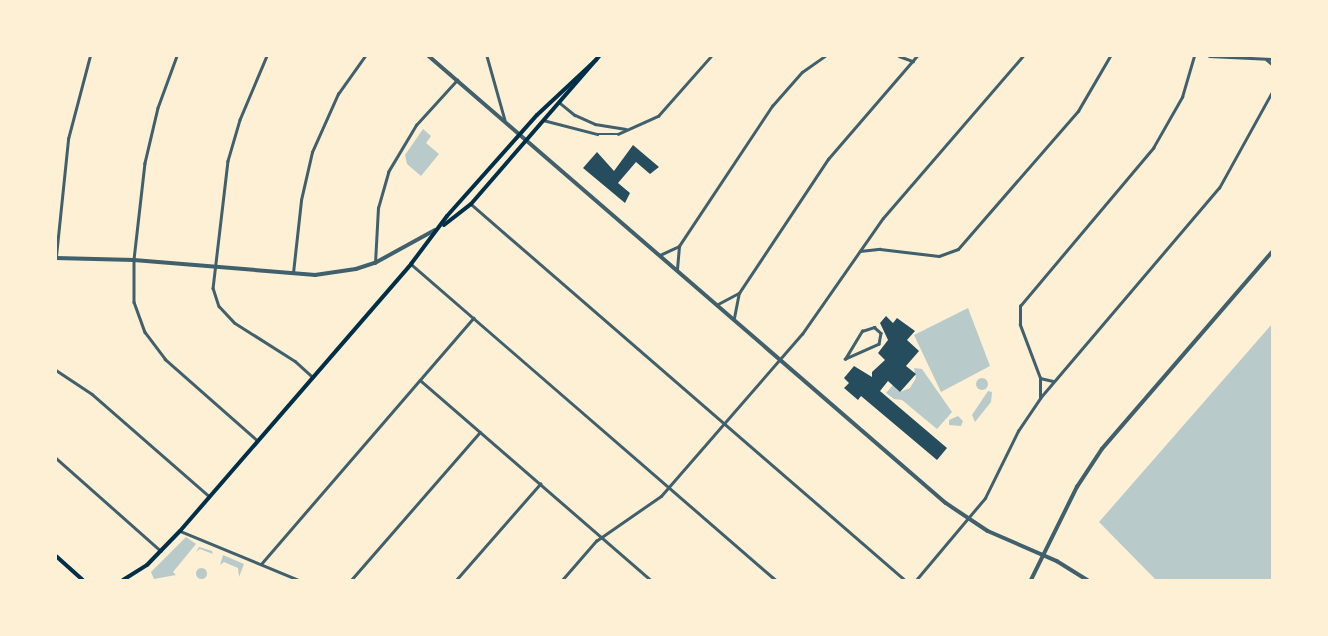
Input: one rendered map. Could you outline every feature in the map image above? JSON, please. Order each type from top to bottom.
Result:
[{"type":"main road","points":[[124,580],[161,551],[180,531],[443,226],[471,204],[560,103],[599,56]]},
{"type":"main road","points":[[443,226],[447,216],[521,134],[576,75],[596,60]]},
{"type":"main road","points":[[56,556],[83,580]]},
{"type":"main road","points":[[129,580],[132,575]]},
{"type":"street","points":[[90,56],[68,139],[56,257],[134,260],[293,274],[339,273],[375,263],[443,226]]},
{"type":"street","points":[[177,56],[151,133],[134,260],[134,302],[151,343],[257,440]]},
{"type":"street","points":[[268,56],[240,120],[230,155],[214,266],[214,294],[224,312],[313,377]]},
{"type":"street","points":[[293,274],[301,200],[312,152],[338,94],[365,56]]},
{"type":"street","points":[[429,56],[969,520],[1044,555],[1088,580]]},
{"type":"street","points":[[487,56],[505,120]]},
{"type":"street","points":[[544,120],[606,135],[627,129],[658,116],[711,56]]},
{"type":"street","points":[[677,269],[679,246],[768,111],[802,72],[825,56]]},
{"type":"street","points":[[899,56],[913,61]]},
{"type":"street","points":[[734,318],[739,293],[828,159],[917,56]]},
{"type":"street","points":[[562,580],[602,537],[651,507],[669,487],[818,314],[883,218],[1024,56]]},
{"type":"street","points":[[860,251],[880,249],[939,256],[958,249],[1078,111],[1110,56]]},
{"type":"street","points":[[1040,398],[1040,378],[1020,325],[1020,306],[1153,148],[1182,97],[1194,56]]},
{"type":"street","points":[[1208,56],[1266,60],[1272,58]]},
{"type":"street","points":[[1266,60],[1272,64]]},
{"type":"street","points":[[375,263],[378,208],[388,172],[416,125],[457,80]]},
{"type":"street","points":[[916,580],[969,520],[985,498],[1018,431],[1040,398],[1205,207],[1230,171],[1272,92]]},
{"type":"street","points":[[560,103],[575,115],[595,124],[627,129]]},
{"type":"street","points":[[471,204],[905,580]]},
{"type":"street","points":[[660,255],[679,246]]},
{"type":"street","points":[[1030,580],[1044,555],[1077,487],[1102,449],[1272,252]]},
{"type":"street","points":[[411,264],[776,580]]},
{"type":"street","points":[[718,304],[739,293]]},
{"type":"street","points":[[261,564],[473,318]]},
{"type":"street","points":[[864,328],[880,330],[882,337],[879,344],[845,360],[864,328]]},
{"type":"street","points":[[56,370],[92,394],[209,496]]},
{"type":"street","points":[[1040,378],[1054,381]]},
{"type":"street","points":[[420,380],[651,580]]},
{"type":"street","points":[[351,580],[480,432]]},
{"type":"street","points":[[56,458],[161,551]]},
{"type":"street","points":[[456,580],[540,484]]},
{"type":"street","points":[[180,531],[299,580]]},
{"type":"shaded area","points":[[423,129],[431,136],[426,143],[439,154],[421,176],[407,164],[405,155]]},
{"type":"shaded area","points":[[968,308],[990,366],[941,392],[914,335]]},
{"type":"shaded area","points":[[1272,324],[1272,580],[1156,580],[1099,522]]},
{"type":"shaded area","points":[[914,368],[922,369],[952,412],[937,429],[902,400],[894,399],[886,393],[893,385],[900,392],[910,388],[916,378]]},
{"type":"shaded area","points":[[984,378],[987,379],[987,389],[980,390],[977,389],[976,382],[977,379]]},
{"type":"shaded area","points":[[988,391],[992,392],[991,402],[975,422],[972,415]]},
{"type":"shaded area","points":[[958,416],[963,421],[961,426],[949,425],[949,420]]},
{"type":"shaded area","points":[[186,537],[196,544],[173,572],[176,575],[154,579],[151,572]]},
{"type":"shaded area","points":[[199,547],[212,551],[213,554],[200,549],[196,552]]},
{"type":"shaded area","points":[[223,555],[244,564],[239,577],[238,568],[224,562],[220,565]]},
{"type":"shaded area","points":[[201,567],[205,569],[207,573],[205,577],[201,579],[197,577],[195,573],[197,569]]},
{"type":"building","points":[[633,145],[659,167],[650,174],[636,162],[618,183],[630,193],[625,203],[583,168],[597,152],[614,171]]},
{"type":"building","points":[[886,316],[893,323],[897,318],[915,331],[907,340],[919,351],[906,366],[916,374],[900,392],[888,381],[880,391],[947,448],[937,460],[861,396],[858,400],[844,388],[849,383],[844,378],[854,366],[872,377],[872,372],[885,360],[878,353],[888,340],[880,323]]}]
